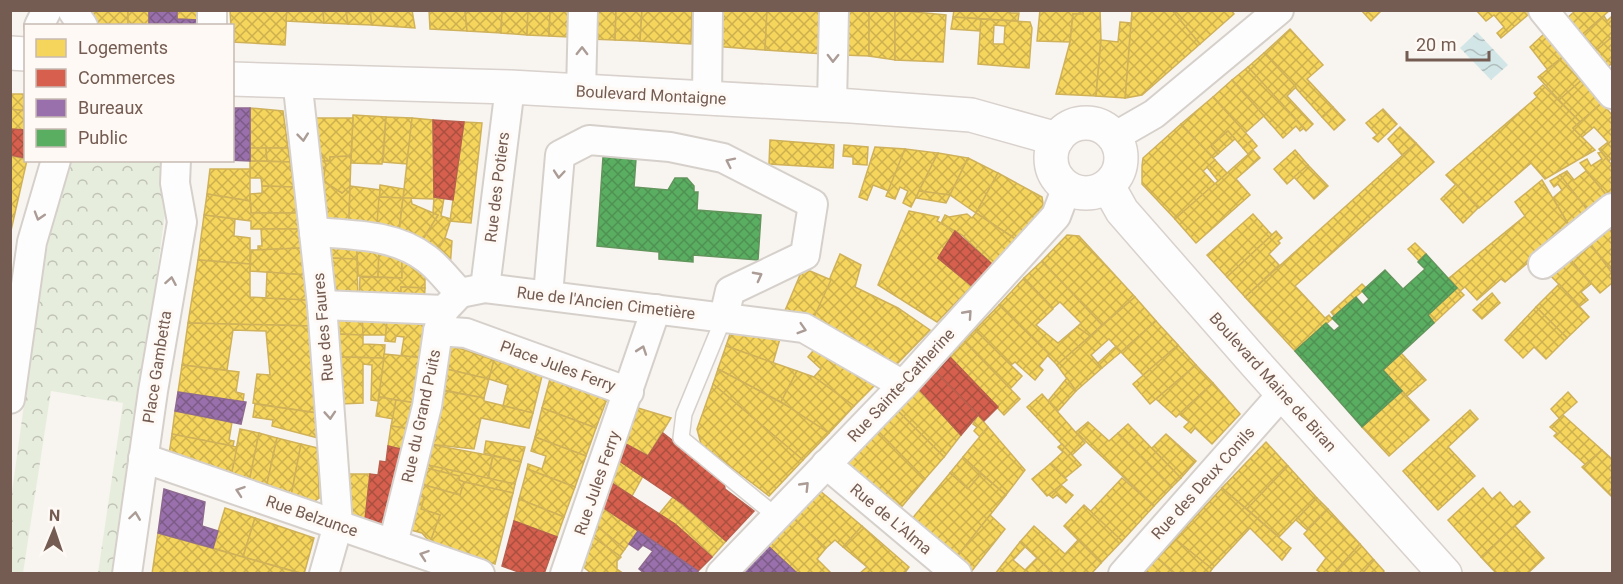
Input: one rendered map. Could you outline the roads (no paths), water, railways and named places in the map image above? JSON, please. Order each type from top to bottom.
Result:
[{"type":"main road","name":"Boulevard Montaigne","points":[[235,77],[707,97],[971,115],[1057,139]]},
{"type":"main road","points":[[1085,124],[1106,129],[1114,137],[1121,157],[1120,168],[1108,186],[1088,194],[1067,187],[1053,170],[1051,159],[1057,139],[1075,126],[1085,124]]},
{"type":"main road","name":"Boulevard Maine de Biran","points":[[1108,186],[1122,211],[1444,573]]},
{"type":"street","points":[[40,24],[48,10]]},
{"type":"street","points":[[72,10],[82,24]]},
{"type":"street","points":[[581,92],[583,10]]},
{"type":"street","points":[[707,97],[708,10]]},
{"type":"street","points":[[832,105],[834,10]]},
{"type":"street","points":[[1114,137],[1154,114],[1279,10]]},
{"type":"street","points":[[1543,10],[1612,94]]},
{"type":"street","name":"Rue des Faures","points":[[297,79],[322,305],[338,525],[324,573]]},
{"type":"street","name":"Rue des Potiers","points":[[457,305],[510,87]]},
{"type":"street","points":[[548,295],[560,156],[589,140],[670,147],[723,158],[813,204],[805,255],[730,291],[724,317]]},
{"type":"street","points":[[10,399],[32,242],[55,162]]},
{"type":"street","name":"Place Gambetta","points":[[127,573],[182,222],[175,183],[176,162]]},
{"type":"street","name":"Rue Sainte-Catherine","points":[[721,573],[903,385],[1056,216],[1067,187]]},
{"type":"street","points":[[1543,264],[1612,208]]},
{"type":"street","points":[[314,232],[371,237],[404,244],[428,259],[457,305]]},
{"type":"street","name":"Rue de l'Ancien Cimetière","points":[[457,305],[548,295],[804,327],[903,385]]},
{"type":"street","points":[[322,305],[457,305]]},
{"type":"street","name":"Place Jules Ferry","points":[[457,305],[466,333],[628,392],[656,309]]},
{"type":"street","name":"Rue du Grand Puits","points":[[393,544],[427,406],[457,305]]},
{"type":"street","name":"Rue Jules Ferry","points":[[565,573],[628,392]]},
{"type":"street","name":"Rue des Deux Conils","points":[[1123,573],[1282,393]]},
{"type":"street","name":"Rue Belzunce","points":[[144,458],[480,573]]},
{"type":"street","name":"Rue de L'Alma","points":[[826,464],[957,573]]},
{"type":"lane","points":[[724,317],[684,414],[681,438],[776,516]]},
{"type":"water","points":[[1477,32],[1508,65],[1491,80],[1460,48]]}]
